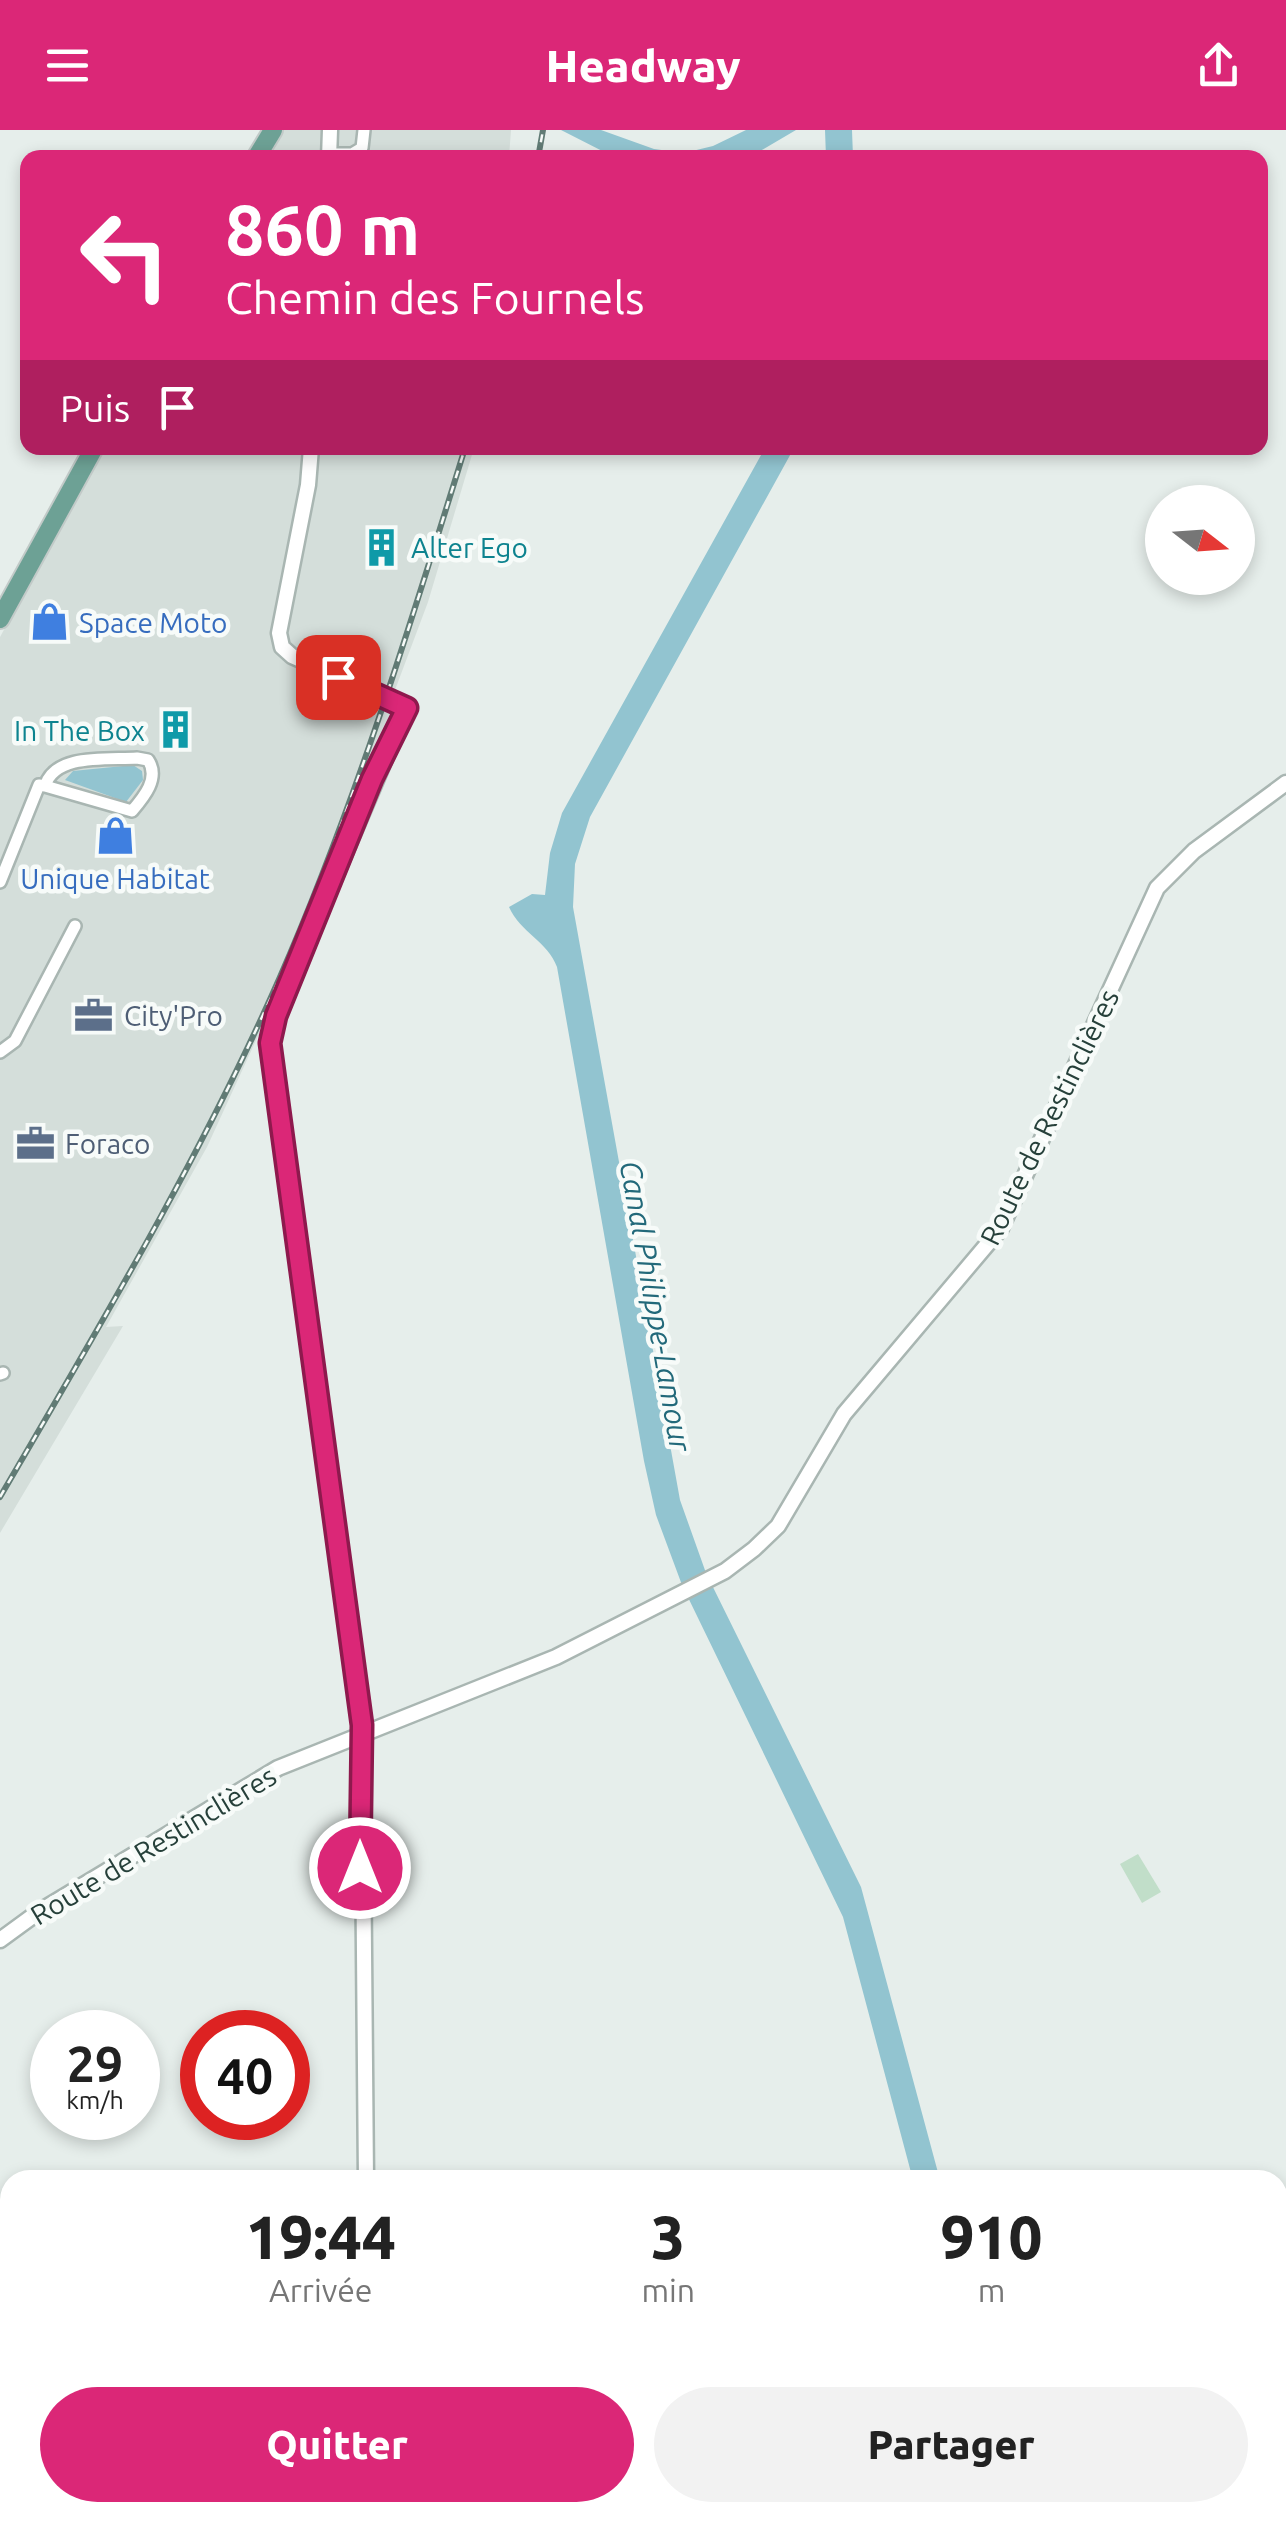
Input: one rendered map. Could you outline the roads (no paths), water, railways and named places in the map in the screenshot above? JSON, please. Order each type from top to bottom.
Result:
[{"type":"main road","points":[[0,619],[90,455]]},
{"type":"street","points":[[310,455],[308,485],[279,633],[282,647],[407,708],[372,779],[276,1016],[270,1043],[362,1725],[359,1737],[366,2170]]},
{"type":"street","points":[[0,882],[39,785],[132,811],[152,779],[152,767],[148,760],[137,758],[70,763],[48,776],[45,786]]},
{"type":"street","name":"Route de Restinclières","points":[[0,1940],[218,1801],[278,1768],[556,1656],[680,1594],[754,1549],[778,1526],[844,1414],[1001,1228],[1157,888],[1194,851],[1286,783]]},
{"type":"street","points":[[0,1052],[16,1041],[75,926]]},
{"type":"water","points":[[561,130],[601,130],[662,150],[600,150]]},
{"type":"water","points":[[746,130],[796,130],[762,150],[696,150]]},
{"type":"water","points":[[825,130],[852,130],[853,150],[826,150]]},
{"type":"water","points":[[761,455],[790,455],[590,817],[575,864],[573,907],[680,1500],[706,1573],[861,1887],[937,2170],[910,2170],[843,1917],[682,1585],[656,1515],[557,967],[509,907],[532,894],[545,895],[550,853],[562,813]]},
{"type":"water","points":[[133,765],[142,771],[143,780],[126,802],[65,780],[73,771]]},
{"type":"railway","points":[[539,150],[543,130]]},
{"type":"railway","points":[[0,1497],[183,1176],[280,977],[357,781],[463,455]]},
{"type":"place","name":"Alter Ego","points":[[381,547]]},
{"type":"place","name":"Space Moto","points":[[49,622]]},
{"type":"place","name":"In The Box","points":[[175,730]]},
{"type":"place","name":"Unique Habitat","points":[[115,835]]},
{"type":"place","name":"City'Pro","points":[[94,1015]]},
{"type":"place","name":"Foraco","points":[[35,1143]]},
{"type":"water label","name":"Canal Philippe-Lamour","points":[[656,1306]]}]
